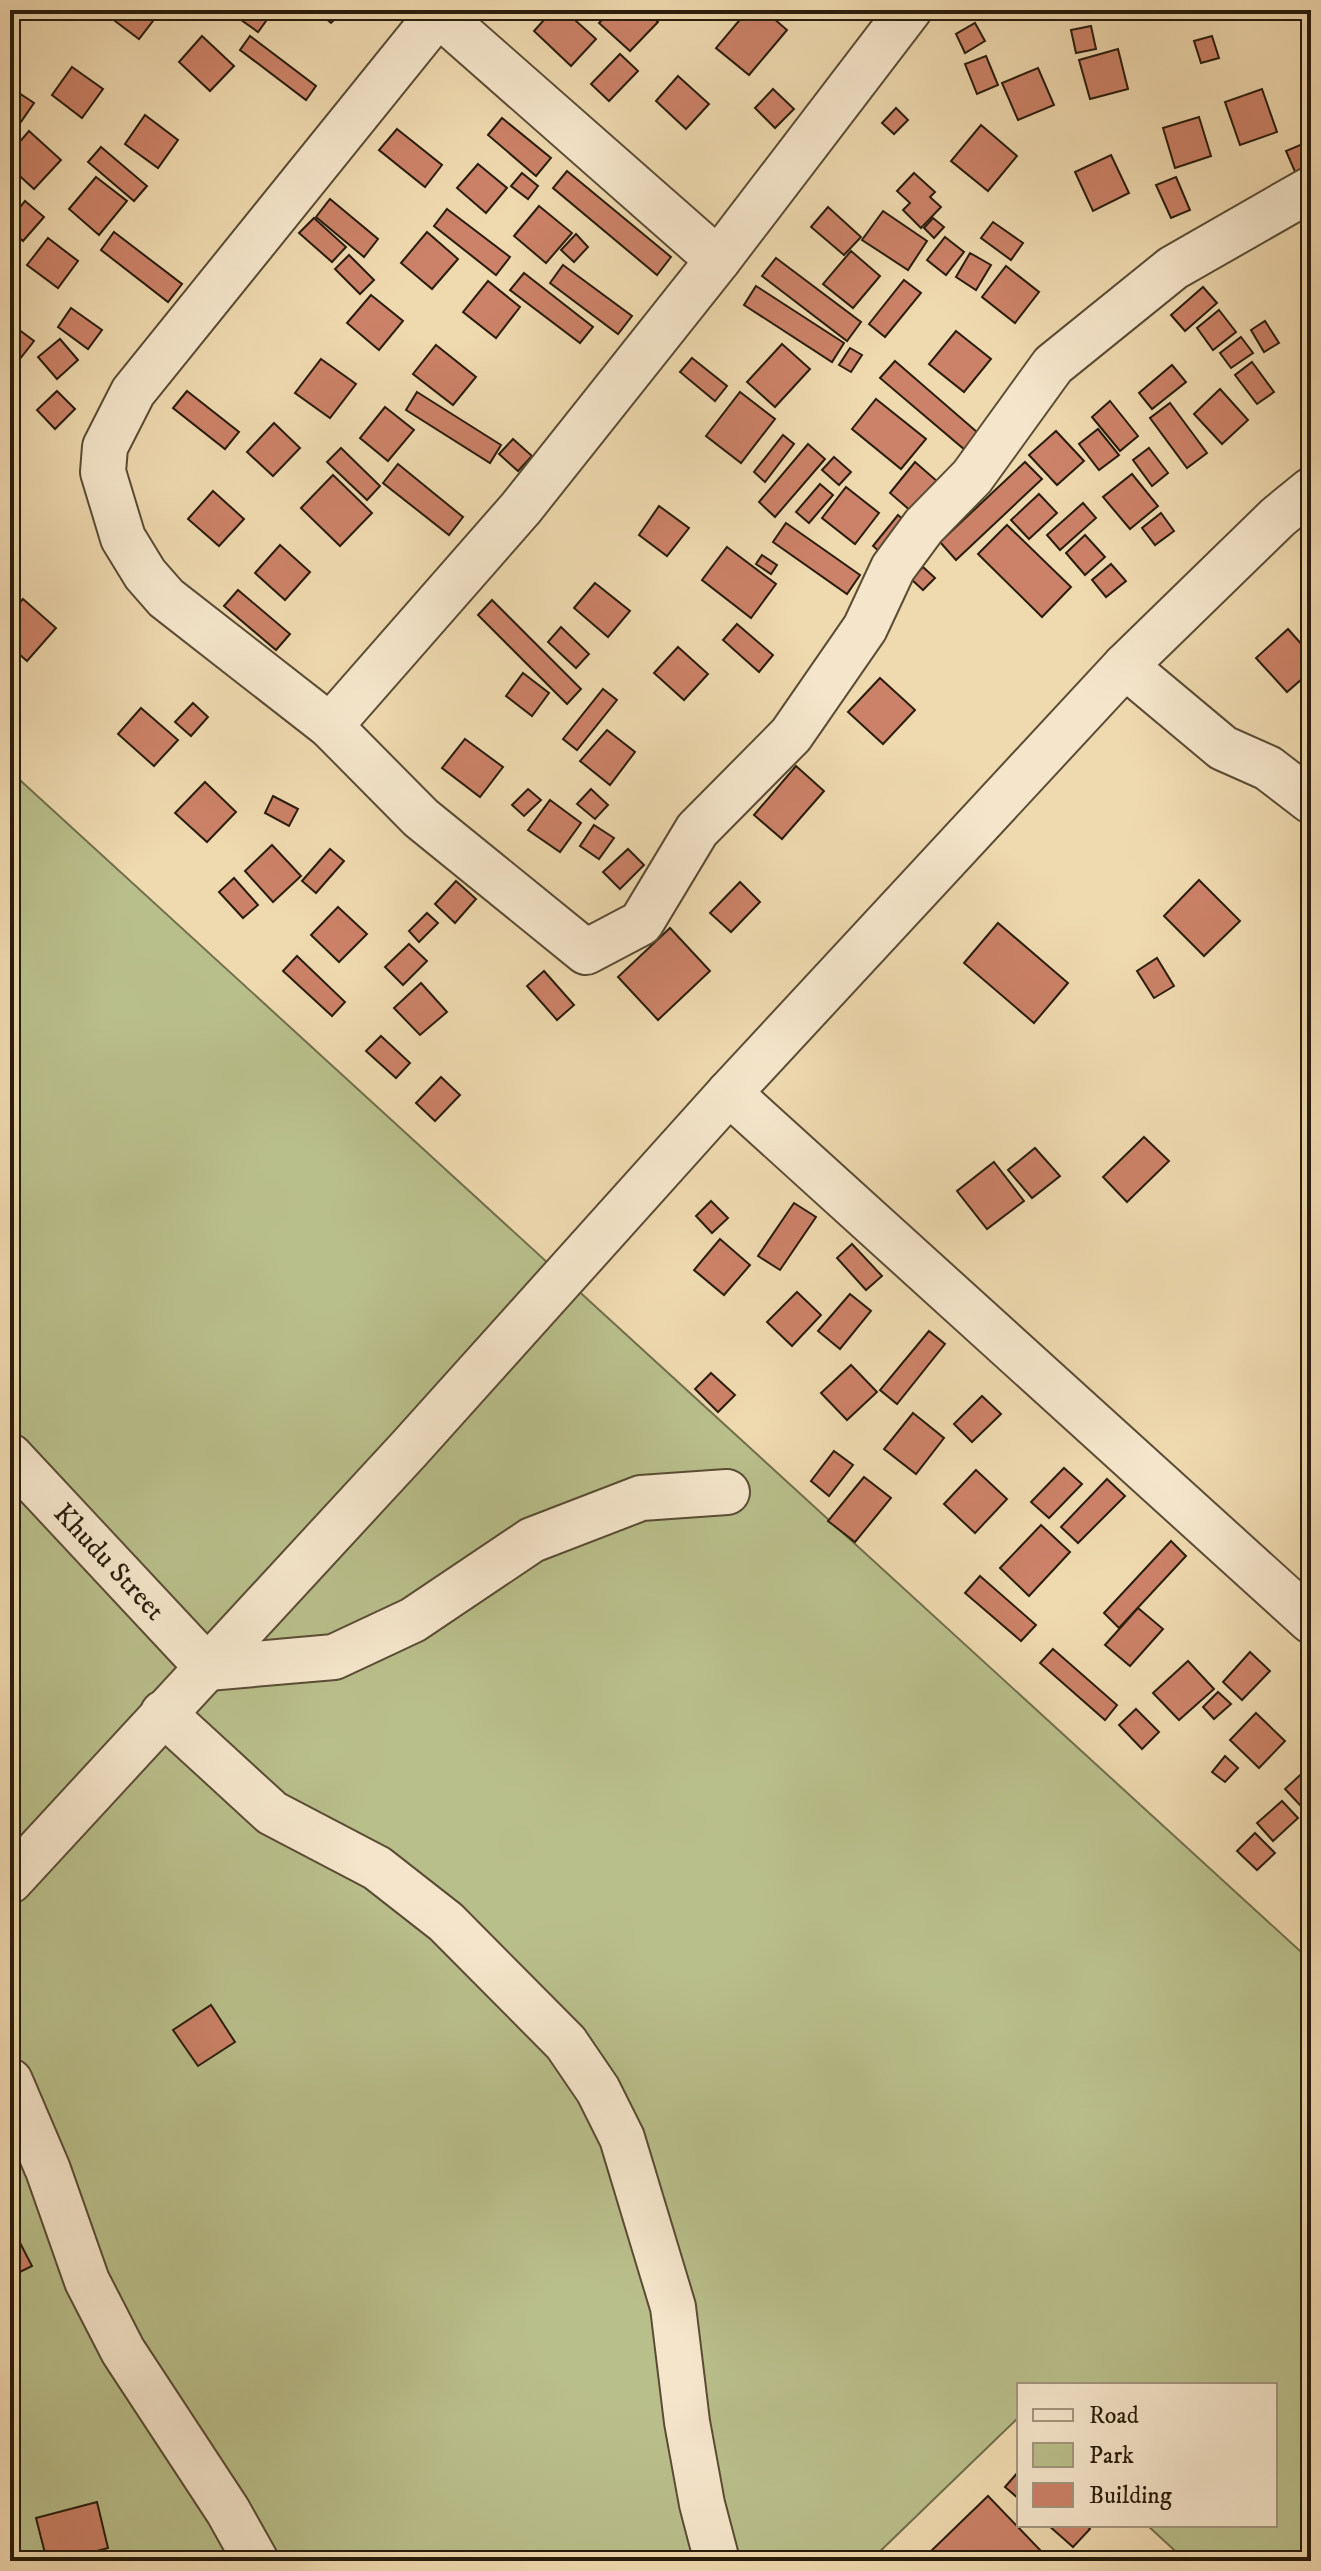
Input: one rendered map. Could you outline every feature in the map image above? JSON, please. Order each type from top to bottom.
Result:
[{"type":"street","points":[[330,726],[521,508],[718,260],[909,10]]},
{"type":"street","points":[[718,260],[436,12],[133,392],[105,447],[103,472],[123,538],[145,574],[166,598],[330,726],[421,818],[586,952],[641,923],[697,830],[791,735],[865,628],[893,568],[924,526],[972,477],[1053,365],[1173,268],[1311,189]]},
{"type":"street","points":[[10,1881],[208,1668],[729,1093],[1125,666],[1278,517],[1311,490]]},
{"type":"street","points":[[1125,666],[1223,748],[1268,768],[1311,801]]},
{"type":"street","points":[[729,1093],[1311,1621]]},
{"type":"street","name":"Khudu Street","points":[[10,1456],[208,1668]]},
{"type":"street","points":[[208,1668],[334,1657],[413,1620],[532,1540],[641,1498],[727,1492]]},
{"type":"street","points":[[163,1713],[272,1813],[377,1868],[446,1922],[566,2043],[598,2090],[622,2138],[673,2307],[690,2436],[702,2504],[717,2561]]},
{"type":"street","points":[[10,2081],[48,2170],[87,2281],[123,2351],[228,2511],[256,2561]]},
{"type":"green space","points":[[10,771],[1311,1961],[1311,2561],[1186,2561],[1149,2527],[1277,2527],[1277,2383],[1017,2383],[1017,2419],[870,2561],[10,2561]]},
{"type":"building","points":[[156,10],[159,13],[139,39],[103,12]]},
{"type":"building","points":[[227,10],[274,10],[258,32]]},
{"type":"building","points":[[316,10],[340,10],[342,12],[331,23]]},
{"type":"building","points":[[553,10],[564,10],[596,39],[571,66],[534,31]]},
{"type":"building","points":[[612,10],[645,10],[658,22],[630,51],[599,23]]},
{"type":"building","points":[[748,10],[764,10],[787,30],[749,75],[716,48]]},
{"type":"building","points":[[975,23],[985,41],[965,53],[956,34]]},
{"type":"building","points":[[1091,26],[1096,49],[1076,53],[1071,30]]},
{"type":"building","points":[[202,36],[234,66],[210,91],[179,62]]},
{"type":"building","points":[[250,36],[316,86],[306,100],[240,50]]},
{"type":"building","points":[[1212,36],[1219,58],[1201,63],[1194,41]]},
{"type":"building","points":[[1118,49],[1128,89],[1090,99],[1079,60]]},
{"type":"building","points":[[620,54],[638,71],[609,101],[591,84]]},
{"type":"building","points":[[986,56],[998,85],[977,94],[965,64]]},
{"type":"building","points":[[72,67],[103,89],[82,118],[52,95]]},
{"type":"building","points":[[1038,68],[1054,105],[1018,120],[1002,83]]},
{"type":"building","points":[[678,76],[709,104],[686,129],[656,101]]},
{"type":"building","points":[[10,87],[34,103],[16,129],[10,125]]},
{"type":"building","points":[[773,89],[794,109],[775,128],[755,108]]},
{"type":"building","points":[[1262,89],[1277,132],[1240,145],[1225,102]]},
{"type":"building","points":[[896,108],[908,120],[894,134],[882,123]]},
{"type":"building","points":[[145,115],[178,140],[158,168],[125,144]]},
{"type":"building","points":[[1199,117],[1211,156],[1175,168],[1163,128]]},
{"type":"building","points":[[502,118],[551,158],[536,176],[488,135]]},
{"type":"building","points":[[981,125],[1017,156],[988,191],[951,161]]},
{"type":"building","points":[[397,129],[442,165],[425,187],[379,150]]},
{"type":"building","points":[[29,131],[61,160],[34,189],[10,167],[10,153]]},
{"type":"building","points":[[1305,143],[1311,167],[1296,174],[1286,151]]},
{"type":"building","points":[[101,147],[147,186],[134,201],[88,162]]},
{"type":"building","points":[[1111,155],[1129,193],[1093,211],[1075,172]]},
{"type":"building","points":[[478,164],[507,188],[486,213],[457,188]]},
{"type":"building","points":[[567,171],[671,257],[657,275],[553,188]]},
{"type":"building","points":[[522,173],[538,186],[528,199],[511,186]]},
{"type":"building","points":[[914,173],[935,192],[930,197],[941,207],[921,228],[903,210],[910,203],[897,191]]},
{"type":"building","points":[[96,177],[127,201],[99,235],[69,209]]},
{"type":"building","points":[[1176,177],[1190,210],[1171,218],[1156,185]]},
{"type":"building","points":[[330,199],[378,239],[364,257],[316,217]]},
{"type":"building","points":[[25,201],[44,217],[23,241],[10,230],[10,220]]},
{"type":"building","points":[[539,206],[572,233],[546,263],[514,236]]},
{"type":"building","points":[[828,207],[861,237],[844,255],[811,227]]},
{"type":"building","points":[[447,209],[510,257],[496,275],[434,226]]},
{"type":"building","points":[[883,211],[927,241],[908,270],[862,240]]},
{"type":"building","points":[[314,218],[346,247],[332,262],[299,233]]},
{"type":"building","points":[[933,218],[944,227],[934,238],[924,228]]},
{"type":"building","points":[[993,222],[1023,243],[1011,260],[981,238]]},
{"type":"building","points":[[114,232],[182,284],[168,302],[101,250]]},
{"type":"building","points":[[427,232],[458,259],[432,289],[401,263]]},
{"type":"building","points":[[576,234],[588,247],[574,262],[561,250]]},
{"type":"building","points":[[945,237],[964,252],[946,275],[927,260]]},
{"type":"building","points":[[48,238],[78,261],[58,288],[27,265]]},
{"type":"building","points":[[851,251],[880,276],[853,308],[823,284]]},
{"type":"building","points":[[970,253],[991,265],[976,290],[956,277]]},
{"type":"building","points":[[349,255],[374,280],[360,294],[335,269]]},
{"type":"building","points":[[776,258],[861,322],[847,341],[762,276]]},
{"type":"building","points":[[563,265],[632,316],[618,334],[550,283]]},
{"type":"building","points":[[1006,266],[1039,292],[1015,323],[982,297]]},
{"type":"building","points":[[524,273],[593,327],[580,343],[510,290]]},
{"type":"building","points":[[904,280],[921,293],[885,337],[869,324]]},
{"type":"building","points":[[488,281],[520,307],[496,338],[463,312]]},
{"type":"building","points":[[756,286],[844,343],[832,362],[744,305]]},
{"type":"building","points":[[1203,287],[1217,303],[1185,331],[1171,315]]},
{"type":"building","points":[[371,295],[403,321],[379,350],[347,323]]},
{"type":"building","points":[[71,308],[102,330],[88,349],[58,327]]},
{"type":"building","points":[[1219,310],[1236,332],[1213,350],[1197,328]]},
{"type":"building","points":[[1265,321],[1279,343],[1264,352],[1251,330]]},
{"type":"building","points":[[10,323],[34,341],[12,369],[10,368]]},
{"type":"building","points":[[956,331],[991,359],[964,392],[929,364]]},
{"type":"building","points":[[1241,337],[1253,353],[1231,368],[1220,353]]},
{"type":"building","points":[[60,339],[78,360],[57,379],[38,357]]},
{"type":"building","points":[[782,344],[810,369],[775,407],[747,382]]},
{"type":"building","points":[[436,345],[476,377],[453,405],[413,374]]},
{"type":"building","points":[[850,348],[862,355],[851,372],[839,365]]},
{"type":"building","points":[[692,358],[727,386],[715,401],[680,372]]},
{"type":"building","points":[[321,359],[356,384],[330,418],[295,393]]},
{"type":"building","points":[[895,361],[992,445],[978,461],[880,378]]},
{"type":"building","points":[[1252,362],[1274,392],[1257,404],[1235,375]]},
{"type":"building","points":[[1172,365],[1186,382],[1152,409],[1139,393]]},
{"type":"building","points":[[1220,389],[1248,420],[1222,444],[1194,414]]},
{"type":"building","points":[[57,391],[75,409],[55,429],[37,410]]},
{"type":"building","points":[[187,391],[239,432],[225,449],[173,408]]},
{"type":"building","points":[[417,392],[501,445],[490,463],[406,410]]},
{"type":"building","points":[[740,392],[775,419],[741,463],[706,436]]},
{"type":"building","points":[[876,399],[926,439],[901,469],[852,429]]},
{"type":"building","points":[[1110,401],[1138,436],[1120,451],[1092,417]]},
{"type":"building","points":[[1170,403],[1207,453],[1187,468],[1150,418]]},
{"type":"building","points":[[385,407],[414,430],[388,461],[360,438]]},
{"type":"building","points":[[274,423],[300,448],[273,476],[247,452]]},
{"type":"building","points":[[1098,429],[1119,455],[1099,470],[1079,444]]},
{"type":"building","points":[[1056,431],[1084,461],[1057,485],[1029,455]]},
{"type":"building","points":[[783,435],[794,444],[765,482],[754,472]]},
{"type":"building","points":[[513,439],[532,456],[518,471],[499,454]]},
{"type":"building","points":[[808,444],[825,459],[775,517],[759,502]]},
{"type":"building","points":[[341,448],[380,486],[367,500],[327,462]]},
{"type":"building","points":[[1149,448],[1168,473],[1152,486],[1133,460]]},
{"type":"building","points":[[834,457],[851,472],[839,485],[822,470]]},
{"type":"building","points":[[915,462],[938,482],[912,512],[890,493]]},
{"type":"building","points":[[1025,462],[1042,479],[956,560],[940,542]]},
{"type":"building","points":[[398,464],[463,517],[449,535],[383,483]]},
{"type":"building","points":[[1132,474],[1158,506],[1130,529],[1103,497]]},
{"type":"building","points":[[333,475],[372,513],[340,546],[301,508]]},
{"type":"building","points":[[820,484],[833,495],[809,523],[796,512]]},
{"type":"building","points":[[846,487],[879,513],[855,544],[822,518]]},
{"type":"building","points":[[213,491],[244,519],[219,546],[188,519]]},
{"type":"building","points":[[1039,494],[1057,513],[1029,539],[1011,520]]},
{"type":"building","points":[[1083,503],[1096,518],[1060,550],[1047,535]]},
{"type":"building","points":[[659,506],[689,528],[667,556],[639,535]]},
{"type":"building","points":[[1161,513],[1174,531],[1155,545],[1142,528]]},
{"type":"building","points":[[898,515],[913,528],[888,559],[873,546]]},
{"type":"building","points":[[786,523],[860,575],[847,594],[773,542]]},
{"type":"building","points":[[1007,525],[1071,587],[1042,617],[978,554]]},
{"type":"building","points":[[1085,535],[1105,557],[1085,575],[1066,553]]},
{"type":"building","points":[[280,545],[310,572],[285,600],[255,573]]},
{"type":"building","points":[[727,547],[776,584],[751,618],[702,580]]},
{"type":"building","points":[[762,555],[777,565],[771,574],[756,564]]},
{"type":"building","points":[[1111,564],[1126,581],[1106,597],[1092,580]]},
{"type":"building","points":[[923,567],[935,578],[923,590],[911,579]]},
{"type":"building","points":[[595,583],[630,611],[608,637],[574,608]]},
{"type":"building","points":[[238,590],[290,634],[276,650],[224,606]]},
{"type":"building","points":[[23,599],[56,628],[27,661],[10,646],[10,613]]},
{"type":"building","points":[[492,600],[581,689],[567,704],[478,615]]},
{"type":"building","points":[[737,624],[773,655],[759,672],[723,640]]},
{"type":"building","points":[[561,627],[589,654],[576,668],[548,642]]},
{"type":"building","points":[[1288,629],[1311,655],[1311,671],[1287,692],[1256,658]]},
{"type":"building","points":[[678,647],[708,674],[684,700],[654,673]]},
{"type":"building","points":[[523,673],[549,693],[532,716],[506,696]]},
{"type":"building","points":[[880,678],[915,710],[883,744],[848,712]]},
{"type":"building","points":[[603,689],[617,700],[577,750],[563,739]]},
{"type":"building","points":[[193,703],[208,717],[191,736],[175,722]]},
{"type":"building","points":[[141,708],[178,740],[154,766],[118,734]]},
{"type":"building","points":[[607,730],[635,752],[610,785],[580,761]]},
{"type":"building","points":[[465,739],[503,767],[480,797],[442,768]]},
{"type":"building","points":[[796,766],[824,791],[782,839],[754,815]]},
{"type":"building","points":[[205,782],[236,812],[207,842],[175,813]]},
{"type":"building","points":[[528,789],[541,800],[524,816],[512,805]]},
{"type":"building","points":[[591,789],[608,805],[595,819],[577,804]]},
{"type":"building","points":[[273,796],[298,809],[289,826],[265,813]]},
{"type":"building","points":[[550,800],[581,823],[560,852],[528,830]]},
{"type":"building","points":[[594,825],[614,838],[599,859],[580,846]]},
{"type":"building","points":[[272,845],[301,876],[273,902],[245,871]]},
{"type":"building","points":[[330,849],[344,861],[316,893],[302,881]]},
{"type":"building","points":[[628,849],[644,865],[620,889],[603,872]]},
{"type":"building","points":[[234,878],[258,905],[243,918],[219,892]]},
{"type":"building","points":[[1199,880],[1240,921],[1204,956],[1164,916]]},
{"type":"building","points":[[456,881],[476,899],[455,923],[435,904]]},
{"type":"building","points":[[740,882],[760,902],[731,932],[710,913]]},
{"type":"building","points":[[338,907],[367,934],[339,962],[311,935]]},
{"type":"building","points":[[427,913],[438,923],[419,942],[409,931]]},
{"type":"building","points":[[998,923],[1068,983],[1034,1023],[964,963]]},
{"type":"building","points":[[670,928],[710,971],[658,1020],[618,977]]},
{"type":"building","points":[[409,944],[427,961],[403,985],[385,967]]},
{"type":"building","points":[[297,956],[345,1002],[332,1016],[283,971]]},
{"type":"building","points":[[1157,958],[1174,986],[1154,998],[1137,971]]},
{"type":"building","points":[[544,971],[574,1005],[557,1020],[527,986]]},
{"type":"building","points":[[421,983],[447,1012],[420,1035],[394,1008]]},
{"type":"building","points":[[381,1036],[410,1063],[396,1078],[366,1051]]},
{"type":"building","points":[[441,1077],[460,1095],[435,1121],[416,1103]]},
{"type":"building","points":[[1144,1137],[1169,1161],[1127,1202],[1103,1177]]},
{"type":"building","points":[[1035,1148],[1060,1176],[1032,1198],[1008,1170]]},
{"type":"building","points":[[994,1162],[1024,1201],[987,1229],[957,1191]]},
{"type":"building","points":[[711,1201],[728,1218],[712,1233],[696,1216]]},
{"type":"building","points":[[794,1203],[816,1217],[780,1270],[758,1256]]},
{"type":"building","points":[[720,1239],[750,1265],[724,1295],[694,1270]]},
{"type":"building","points":[[852,1244],[882,1276],[866,1290],[837,1258]]},
{"type":"building","points":[[797,1292],[821,1315],[792,1346],[767,1322]]},
{"type":"building","points":[[850,1294],[871,1311],[840,1349],[818,1331]]},
{"type":"building","points":[[929,1331],[945,1344],[897,1404],[880,1390]]},
{"type":"building","points":[[851,1365],[877,1392],[847,1420],[821,1393]]},
{"type":"building","points":[[711,1373],[735,1395],[718,1412],[695,1389]]},
{"type":"building","points":[[982,1396],[1001,1414],[972,1442],[954,1424]]},
{"type":"building","points":[[913,1413],[944,1438],[916,1474],[884,1449]]},
{"type":"building","points":[[834,1451],[853,1465],[829,1496],[811,1481]]},
{"type":"building","points":[[1064,1468],[1082,1484],[1049,1518],[1031,1502]]},
{"type":"building","points":[[976,1470],[1007,1499],[975,1533],[944,1504]]},
{"type":"building","points":[[864,1477],[891,1498],[855,1542],[828,1521]]},
{"type":"building","points":[[1107,1479],[1125,1496],[1078,1543],[1061,1527]]},
{"type":"building","points":[[1041,1525],[1070,1552],[1029,1596],[1000,1568]]},
{"type":"building","points":[[1171,1541],[1186,1556],[1119,1628],[1104,1613]]},
{"type":"building","points":[[980,1576],[1036,1625],[1021,1641],[965,1593]]},
{"type":"building","points":[[1138,1608],[1163,1629],[1130,1666],[1105,1645]]},
{"type":"building","points":[[1053,1649],[1117,1705],[1105,1720],[1040,1663]]},
{"type":"building","points":[[1250,1652],[1270,1671],[1242,1700],[1223,1682]]},
{"type":"building","points":[[1188,1661],[1214,1689],[1179,1720],[1153,1693]]},
{"type":"building","points":[[1218,1692],[1231,1704],[1214,1719],[1203,1707]]},
{"type":"building","points":[[1136,1709],[1159,1732],[1142,1749],[1119,1725]]},
{"type":"building","points":[[1256,1713],[1285,1741],[1259,1768],[1230,1740]]},
{"type":"building","points":[[1225,1756],[1238,1768],[1225,1782],[1212,1772]]},
{"type":"building","points":[[1310,1766],[1311,1797],[1301,1806],[1285,1789]]},
{"type":"building","points":[[1282,1801],[1298,1818],[1273,1841],[1257,1823]]},
{"type":"building","points":[[1255,1833],[1275,1853],[1257,1870],[1237,1851]]},
{"type":"building","points":[[211,2005],[235,2042],[198,2066],[173,2030]]},
{"type":"building","points":[[16,2235],[32,2266],[10,2277],[10,2239]]},
{"type":"building","points":[[1017,2473],[1017,2497],[1005,2487]]},
{"type":"building","points":[[988,2496],[1042,2552],[1034,2561],[937,2561],[929,2553]]},
{"type":"building","points":[[97,2502],[108,2548],[60,2561],[47,2561],[36,2518]]},
{"type":"building","points":[[1050,2527],[1088,2527],[1090,2529],[1073,2547]]}]
